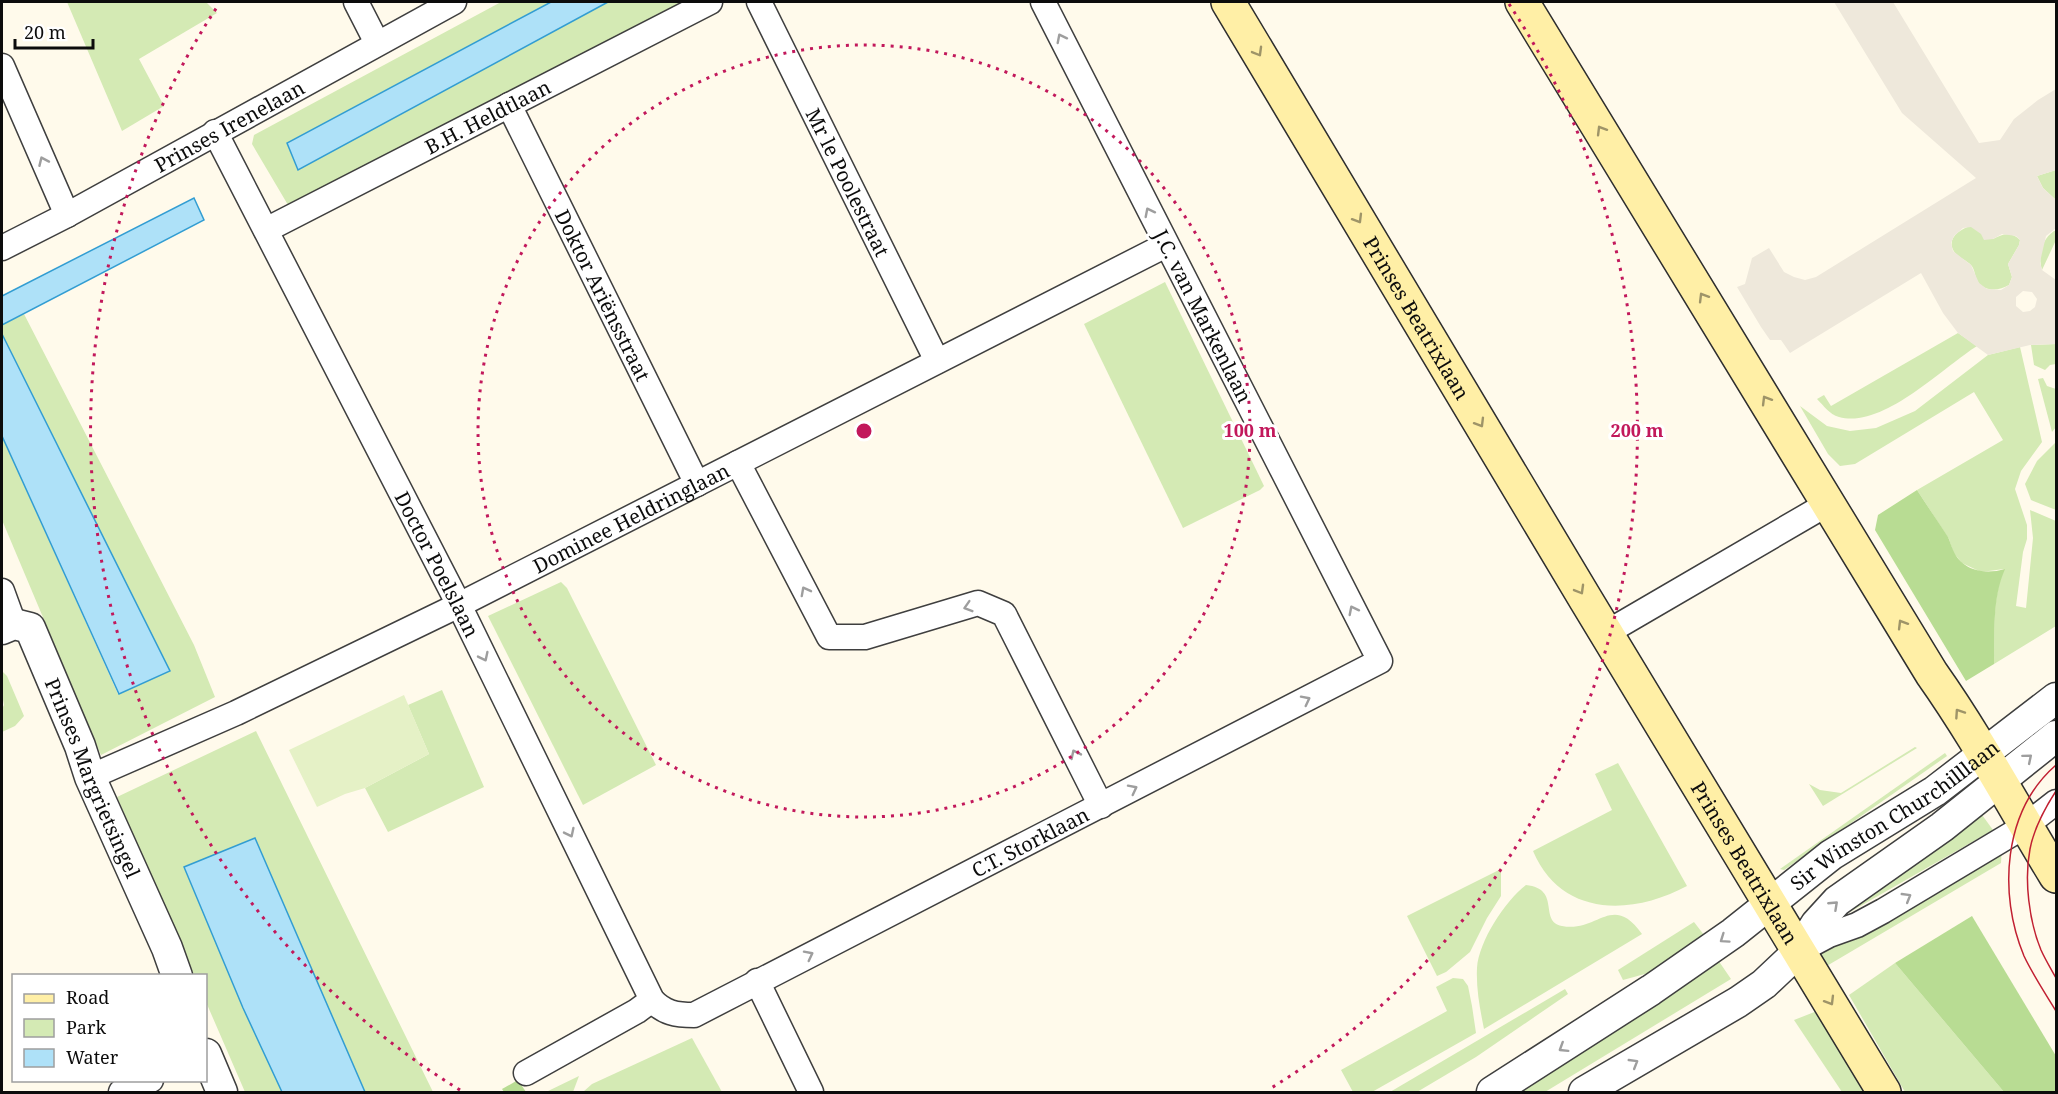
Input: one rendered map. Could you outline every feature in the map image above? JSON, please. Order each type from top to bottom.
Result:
[{"type":"main road","name":"Prinses Beatrixlaan","points":[[1228,2],[1884,1092]]},
{"type":"main road","points":[[1522,2],[1932,674],[1993,767],[2025,826],[2056,876]]},
{"type":"street","points":[[356,2],[377,42]]},
{"type":"street","name":"Prinses Irenelaan","points":[[2,248],[67,215],[377,42],[454,2]]},
{"type":"street","name":"B.H. Heldtlaan","points":[[266,230],[710,2]]},
{"type":"street","name":"Mr le Poolestraat","points":[[759,2],[938,362]]},
{"type":"street","name":"J.C. van Markenlaan","points":[[1043,2],[1380,662]]},
{"type":"street","points":[[2,66],[67,215]]},
{"type":"street","name":"Doktor Ariënsstraat","points":[[508,105],[697,484]]},
{"type":"street","name":"Doctor Poelslaan","points":[[214,132],[459,605],[652,1000]]},
{"type":"street","name":"Dominee Heldringlaan","points":[[90,777],[236,714],[459,605],[1166,245]]},
{"type":"street","points":[[738,463],[829,637],[865,637],[978,603],[1004,614],[1101,806]]},
{"type":"street","points":[[1606,633],[1829,503]]},
{"type":"street","name":"Prinses Margrietsingel","points":[[2,591],[8,627],[30,628],[80,746],[90,777],[177,974]]},
{"type":"street","name":"C.T. Storklaan","points":[[652,1000],[661,1010],[679,1015],[694,1015],[1380,662]]},
{"type":"street","name":"Sir Winston Churchilllaan","points":[[1799,951],[1816,924],[1837,901],[1942,827],[2056,698]]},
{"type":"street","name":"Sir Winston Churchilllaan","points":[[1492,1092],[1651,990],[1733,933],[1831,855],[1935,791],[1993,767],[2056,736]]},
{"type":"street","name":"Sir Winston Churchilllaan","points":[[1584,1092],[1753,992],[1799,951],[1883,911],[2025,826],[2056,802]]},
{"type":"street","points":[[757,981],[811,1092]]},
{"type":"street","points":[[526,1073],[637,1011],[652,1000]]},
{"type":"street","points":[[207,1058],[222,1092]]},
{"type":"street","points":[[122,1092],[146,1082]]},
{"type":"green space","points":[[67,2],[206,2],[217,13],[139,59],[164,106],[122,131]]},
{"type":"green space","points":[[501,2],[551,2],[287,143],[297,169],[608,2],[691,2],[288,205],[252,144],[254,135]]},
{"type":"green space","points":[[2056,170],[2056,200],[2043,188],[2037,176]]},
{"type":"green space","points":[[1971,226],[1993,239],[2006,234],[2013,235],[2020,240],[2008,264],[2012,277],[2009,285],[1997,289],[1985,288],[1978,282],[1971,265],[1955,253],[1952,244],[1955,236],[1958,232]]},
{"type":"green space","points":[[2056,231],[2056,240],[2042,270],[2040,259],[2042,249],[2046,239]]},
{"type":"green space","points":[[1165,282],[1264,486],[1183,528],[1084,324]]},
{"type":"green space","points":[[24,314],[194,645],[215,697],[101,755],[2,520],[2,436],[118,694],[170,671],[2,334],[2,325]]},
{"type":"green space","points":[[1958,333],[1977,346],[1893,406],[1856,418],[1839,417],[1829,412],[1817,399],[1824,395],[1831,406]]},
{"type":"green space","points":[[2056,344],[2056,364],[2050,365],[2045,370],[2034,365],[2031,345]]},
{"type":"green space","points":[[2020,347],[2042,442],[2021,471],[2015,489],[2027,525],[2027,539],[2023,552],[2016,606],[2026,608],[2033,538],[2030,510],[2056,521],[2056,626],[1994,664],[1996,604],[2004,569],[1981,572],[1962,563],[1953,552],[1949,539],[1917,490],[2003,440],[1974,392],[1855,464],[1840,466],[1828,454],[1800,406],[1827,426],[1850,431],[1876,428],[1915,411],[1988,355]]},
{"type":"green space","points":[[2043,378],[2047,386],[2056,389],[2056,427],[2052,432],[2038,379]]},
{"type":"green space","points":[[2056,442],[2056,510],[2031,500],[2025,484],[2037,461]]},
{"type":"green space","points":[[1917,490],[1962,563],[1982,571],[2005,569],[1996,604],[1994,664],[1966,681],[1875,530],[1878,515]]},
{"type":"green space","points":[[561,582],[567,588],[656,765],[583,805],[488,616]]},
{"type":"green space","points":[[2,671],[7,676],[24,716],[15,726],[2,732],[4,705]]},
{"type":"green space","points":[[442,690],[484,787],[388,832],[365,788],[429,754],[408,705]]},
{"type":"green space","points":[[404,695],[429,754],[365,788],[317,807],[289,750]]},
{"type":"green space","points":[[256,731],[433,1092],[245,1092],[207,1004],[207,974],[194,974],[117,797]]},
{"type":"green space","points":[[1915,747],[1917,748],[1823,806],[1809,784],[1820,790],[1841,793]]},
{"type":"green space","points":[[1945,753],[1947,756],[1784,870],[1780,869]]},
{"type":"green space","points":[[1618,763],[1687,886],[1665,896],[1621,906],[1579,899],[1561,889],[1545,873],[1533,851],[1612,810],[1595,774]]},
{"type":"green space","points":[[1977,808],[1993,830],[1836,920]]},
{"type":"green space","points":[[2002,845],[2001,863],[1825,967],[1820,958],[1823,943]]},
{"type":"green space","points":[[1501,869],[1501,896],[1470,952],[1446,972],[1437,976],[1407,916]]},
{"type":"green space","points":[[1526,885],[1543,892],[1547,898],[1551,918],[1562,926],[1575,927],[1613,915],[1622,916],[1642,934],[1484,1029],[1477,984],[1479,957],[1494,922]]},
{"type":"green space","points":[[1972,916],[2056,1056],[2056,1092],[2004,1092],[1895,963]]},
{"type":"green space","points":[[1694,922],[1704,935],[1652,972],[1623,980],[1618,970]]},
{"type":"green space","points":[[1718,960],[1731,979],[1545,1092],[1509,1092],[1672,995]]},
{"type":"green space","points":[[1895,963],[2004,1092],[1905,1092],[1849,995]]},
{"type":"green space","points":[[1453,978],[1463,979],[1468,986],[1476,1033],[1372,1092],[1353,1092],[1341,1070],[1447,1011],[1436,987]]},
{"type":"green space","points":[[1565,989],[1568,994],[1476,1057],[1417,1092],[1390,1092]]},
{"type":"green space","points":[[1817,1011],[1867,1092],[1842,1092],[1794,1020]]},
{"type":"green space","points":[[692,1038],[722,1092],[583,1092],[592,1084]]},
{"type":"green space","points":[[579,1076],[573,1092],[546,1092]]},
{"type":"green space","points":[[518,1080],[526,1092],[504,1092],[502,1089]]},
{"type":"shaded area","points":[[1834,2],[1893,2],[1979,143],[2000,140],[2014,119],[2056,89],[2056,170],[2037,176],[2043,188],[2056,200],[2056,228],[2046,236],[2040,262],[2042,270],[2056,280],[2056,344],[2030,345],[1988,355],[1958,333],[1943,313],[1921,273],[1790,353],[1781,340],[1770,340],[1761,327],[1737,287],[1745,284],[1752,258],[1769,248],[1784,272],[1805,280],[1816,277],[1976,178],[1902,113]],"holes":[[[1971,227],[1981,234],[1984,240],[1993,239],[2002,234],[2016,236],[2020,240],[2008,264],[2012,277],[2009,285],[2001,290],[1987,289],[1979,283],[1971,265],[1953,251],[1951,243],[1954,236],[1963,228]],[[2023,291],[2032,292],[2037,299],[2035,307],[2030,311],[2023,312],[2016,306],[2016,297]]]},
{"type":"water","points":[[551,2],[608,2],[298,170],[287,143]]},
{"type":"water","points":[[194,198],[204,220],[2,325],[2,296]]},
{"type":"water","points":[[2,334],[170,671],[119,694],[2,436]]},
{"type":"water","points":[[255,838],[365,1092],[282,1092],[243,1008],[184,867]]},
{"type":"tram line","points":[[2056,765],[2038,784],[2025,806],[2010,854],[2009,880],[2016,932],[2024,956],[2056,1011]]},
{"type":"tram line","points":[[2056,791],[2034,833],[2028,861],[2029,900],[2033,926],[2041,950],[2056,978]]}]
